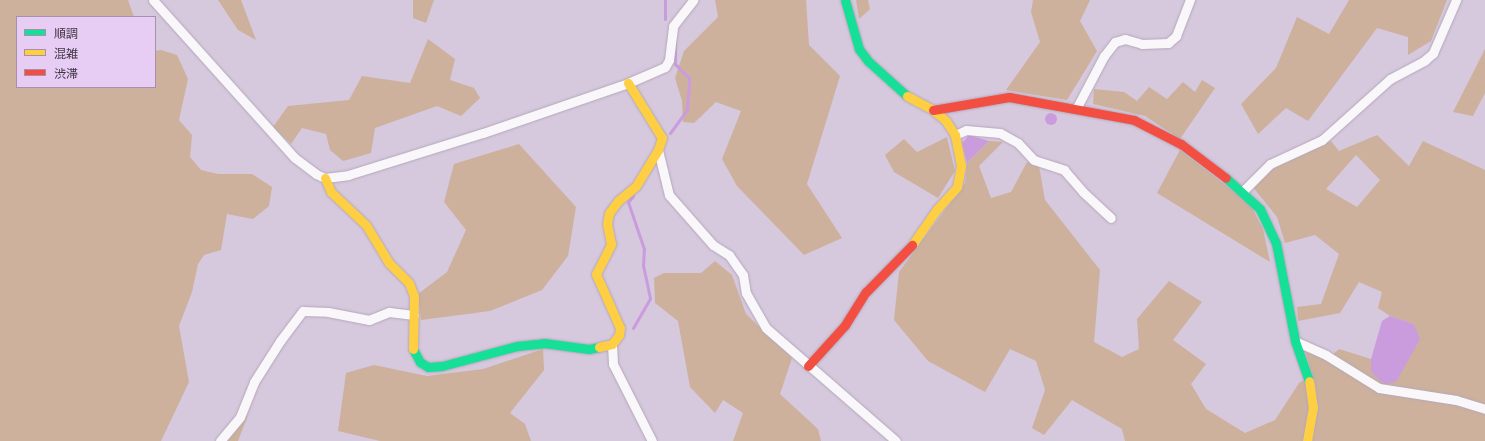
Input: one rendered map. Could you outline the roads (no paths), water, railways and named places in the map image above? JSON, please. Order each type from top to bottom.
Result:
[{"type":"street","points":[[153,0],[295,158],[316,174],[325,178],[348,175],[483,133],[628,83],[665,67],[669,60],[673,26],[693,0]]},
{"type":"street","points":[[808,366],[845,325],[866,292],[921,235],[937,209],[957,187],[961,166],[955,135],[933,110],[908,97],[868,61],[854,37],[845,0]]},
{"type":"street","points":[[1076,109],[1104,56],[1115,42],[1125,39],[1142,44],[1168,43],[1176,36],[1190,0]]},
{"type":"street","points":[[1243,192],[1266,167],[1322,140],[1390,79],[1425,60],[1433,53],[1456,0]]},
{"type":"street","points":[[325,178],[331,192],[366,225],[389,263],[409,283],[414,296],[412,345],[414,355],[428,367],[442,366],[517,346],[544,343],[589,349],[612,344],[619,335],[620,328],[598,282],[596,274],[611,244],[607,224],[609,213],[618,201],[636,186],[658,150],[662,138],[628,83]]},
{"type":"street","points":[[933,110],[1010,98],[1134,120],[1156,129],[1206,161],[1243,192],[1260,209],[1276,243],[1295,342],[1310,385],[1313,408],[1307,441]]},
{"type":"street","points":[[955,135],[966,130],[1000,133],[1018,142],[1034,160],[1064,170],[1083,192],[1111,218]]},
{"type":"street","points":[[658,150],[669,195],[714,245],[729,255],[743,274],[746,293],[766,328],[896,441]]},
{"type":"street","points":[[220,441],[240,417],[254,382],[280,341],[303,311],[328,312],[368,320],[389,312],[414,315]]},
{"type":"street","points":[[1295,342],[1326,355],[1379,388],[1456,400],[1485,409]]},
{"type":"street","points":[[612,344],[613,364],[652,441]]},
{"type":"waterway","points":[[665,0],[665,19]]},
{"type":"waterway","points":[[670,133],[687,110],[689,78],[675,64],[675,40]]},
{"type":"waterway","points":[[633,196],[628,202],[644,249],[643,266],[650,298],[633,328]]}]
